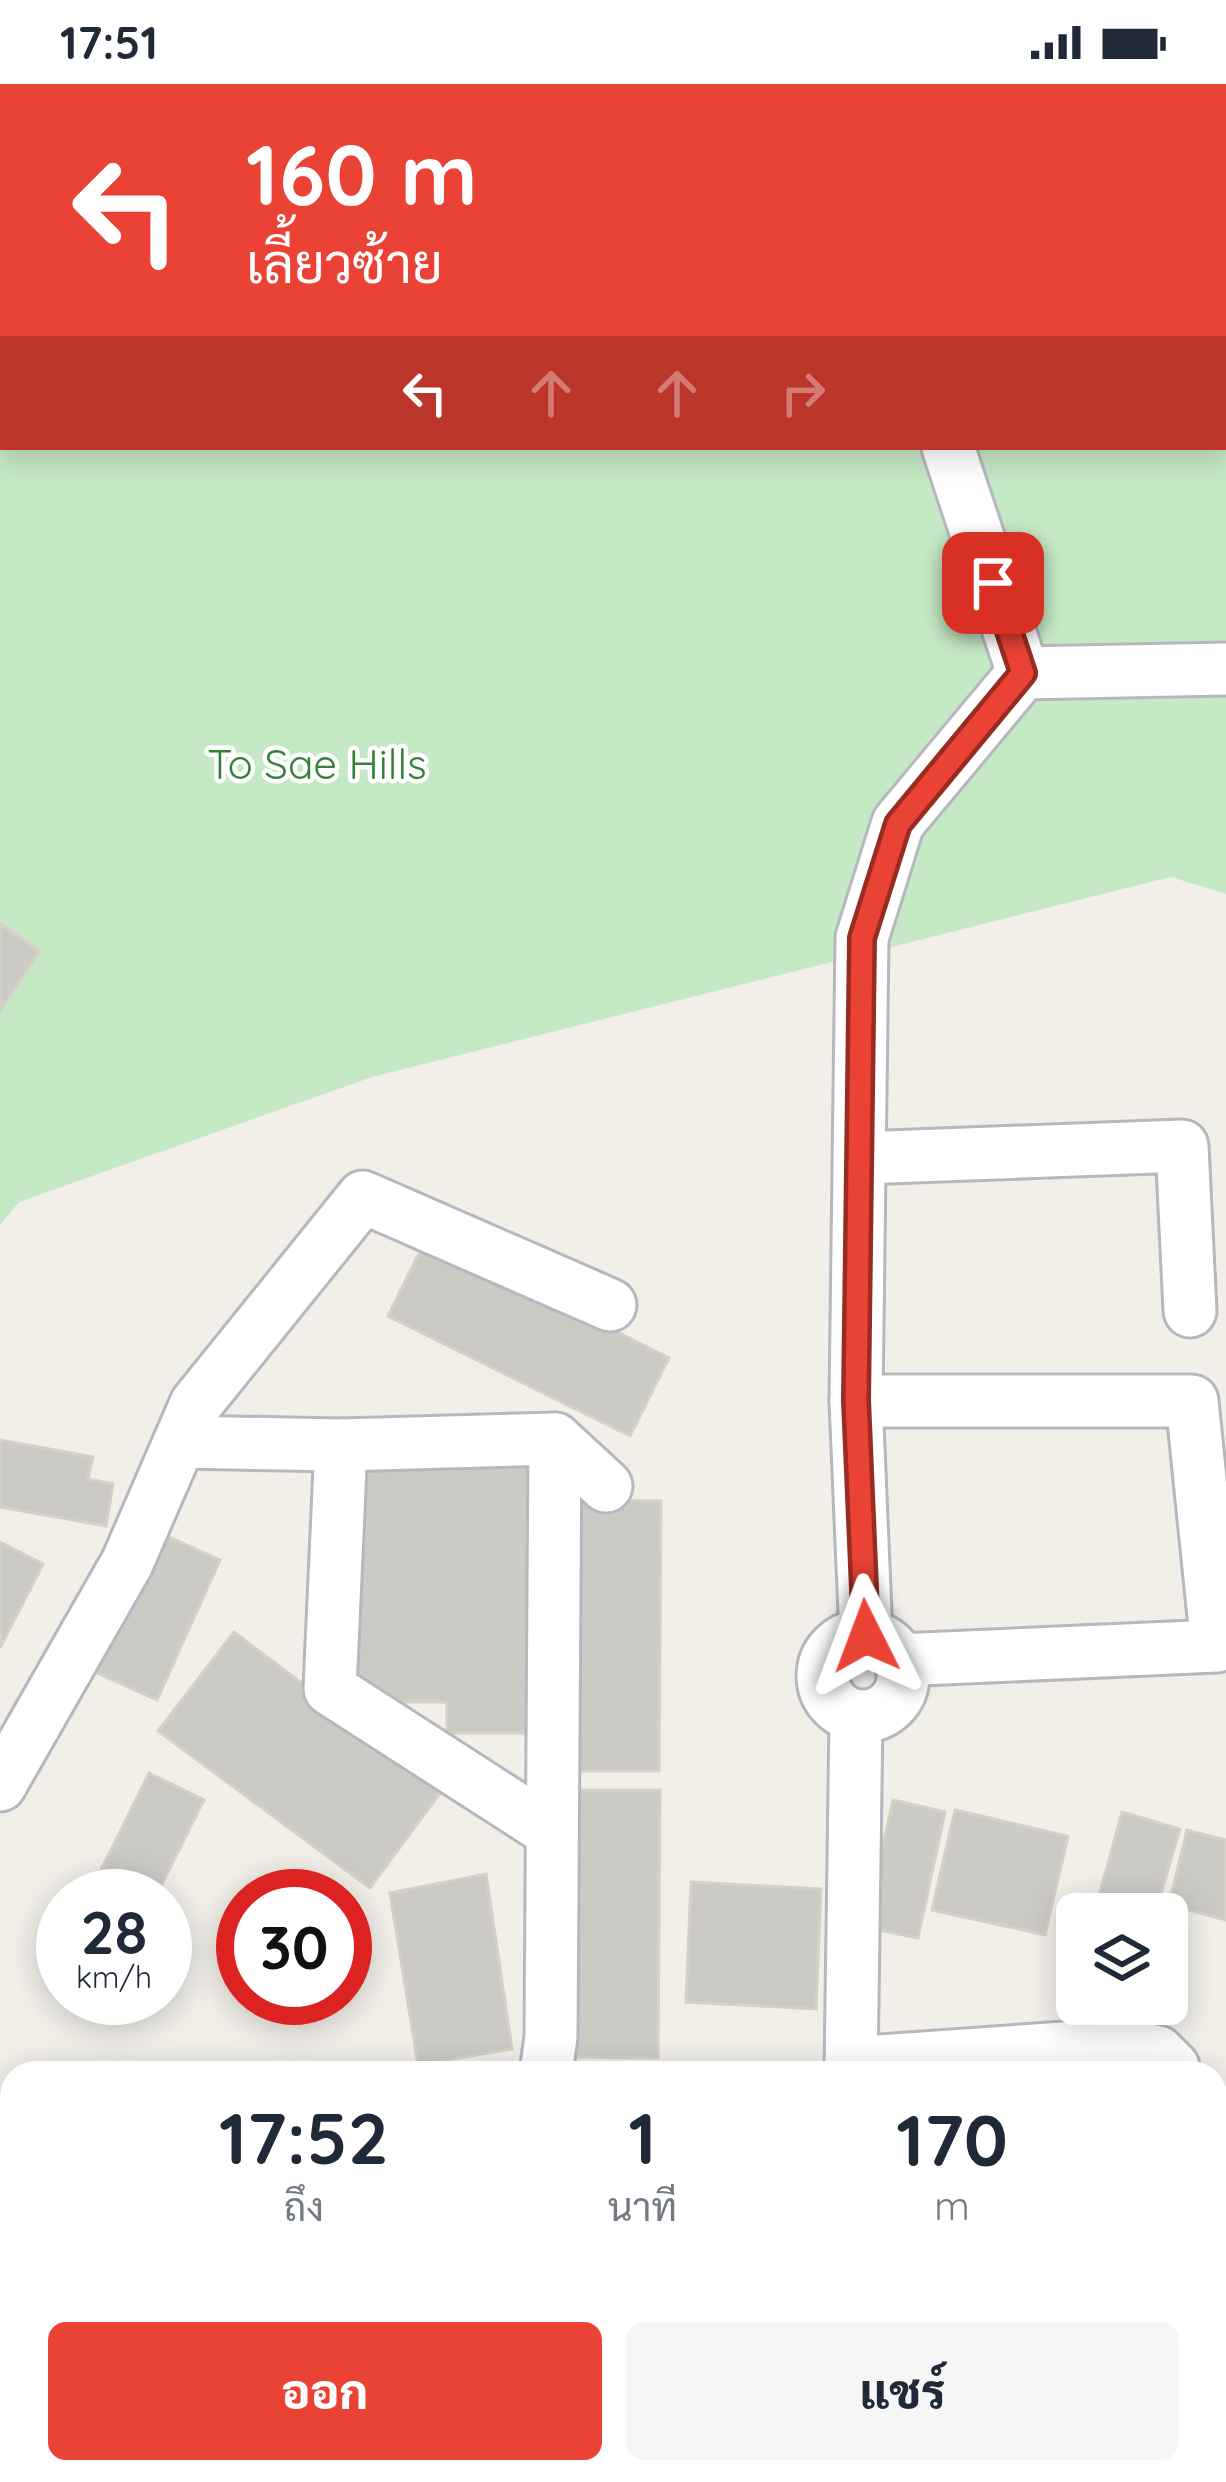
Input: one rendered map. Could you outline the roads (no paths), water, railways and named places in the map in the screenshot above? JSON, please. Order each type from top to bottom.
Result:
[{"type":"street","points":[[949,450],[1023,673]]},
{"type":"street","points":[[856,1400],[1192,1401],[1217,1646],[883,1648],[839,1643],[824,1665],[822,1678],[831,1702],[856,1716],[870,1716],[896,1699],[903,1674],[883,1648],[856,1400],[862,938],[898,824],[1023,673],[1226,668]]},
{"type":"street","points":[[860,1158],[1182,1146],[1190,1311]]},
{"type":"street","points":[[0,1785],[127,1562],[196,1404],[364,1197],[610,1305]]},
{"type":"street","points":[[179,1442],[341,1445],[555,1439],[606,1486]]},
{"type":"street","points":[[548,2061],[555,1439]]},
{"type":"street","points":[[341,1445],[330,1689],[552,1832]]},
{"type":"street","points":[[851,2061],[856,1716]]},
{"type":"street","points":[[930,2061],[1122,2044],[1158,2052],[1167,2061]]},
{"type":"park label","name":"To Sae Hills","points":[[317,763]]}]
